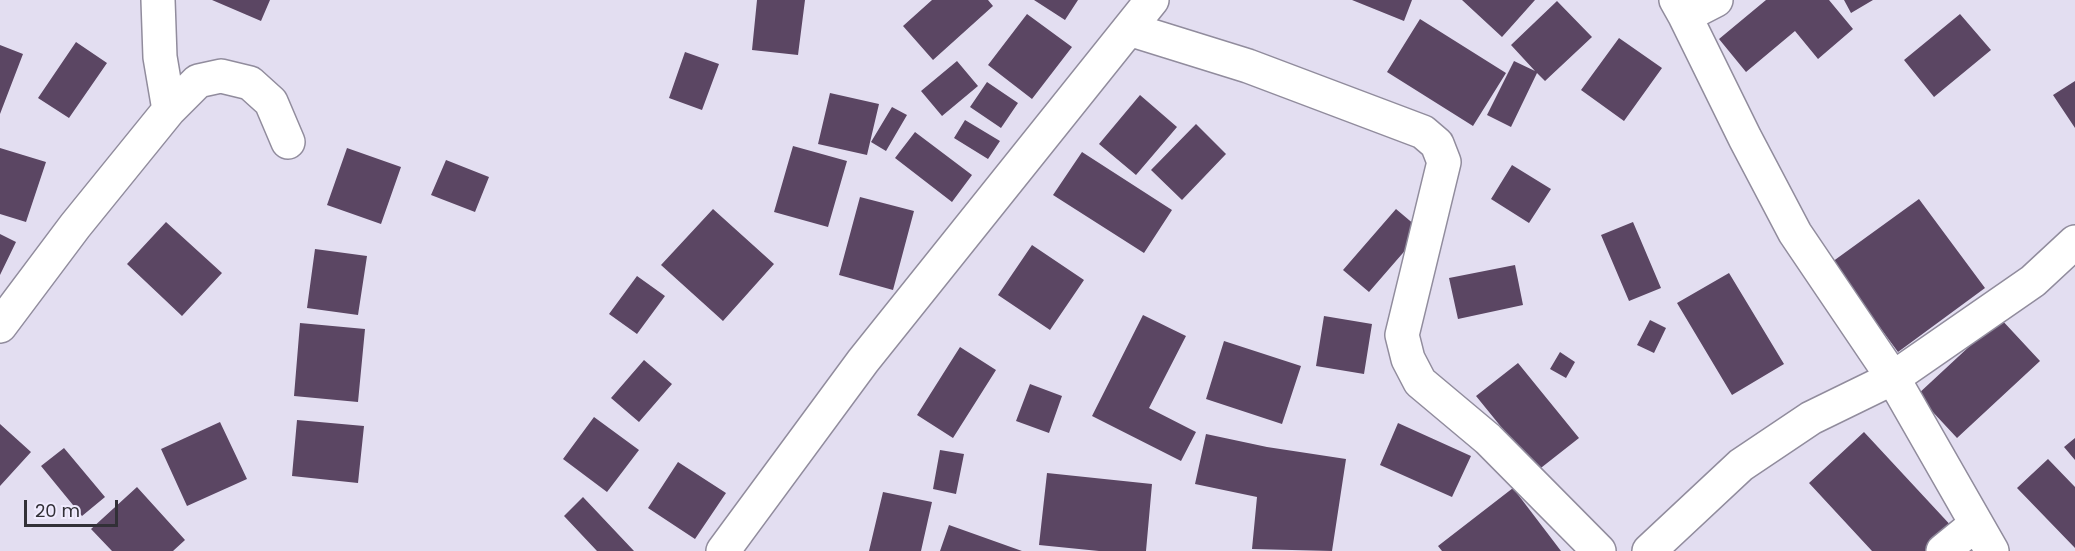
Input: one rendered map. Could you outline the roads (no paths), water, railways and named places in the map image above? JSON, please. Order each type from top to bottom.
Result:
[{"type":"street","points":[[158,0],[160,57],[169,110]]},
{"type":"street","points":[[723,551],[863,361],[1152,0]]},
{"type":"street","points":[[1716,0],[1680,8],[1795,233],[1893,378],[1984,538],[1943,551]]},
{"type":"street","points":[[1129,29],[1248,66],[1424,132],[1437,144],[1443,162],[1402,335],[1408,359],[1420,382],[1488,439],[1599,551]]},
{"type":"street","points":[[0,326],[75,226],[169,110],[198,81],[221,76],[250,83],[271,102],[288,142]]},
{"type":"street","points":[[1648,551],[1741,465],[1811,418],[1893,378],[2033,281],[2075,242]]}]
